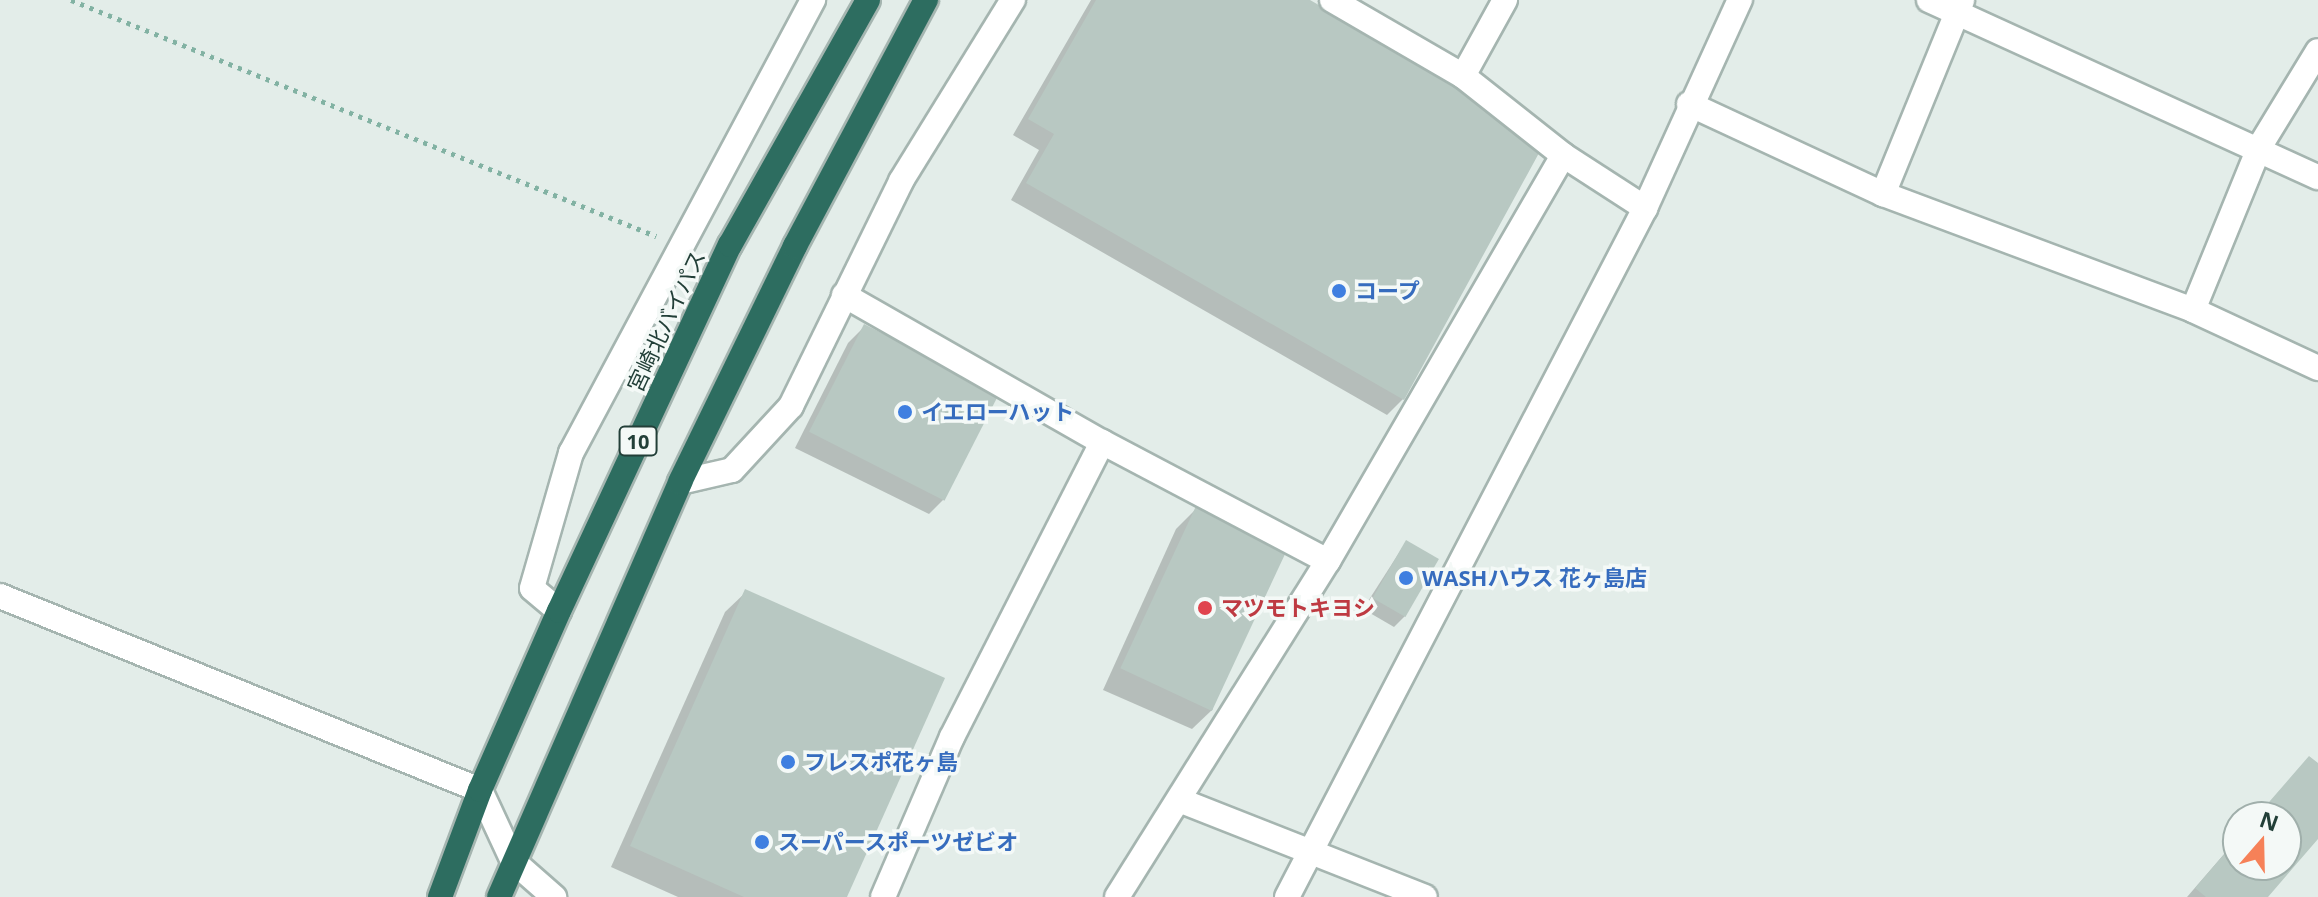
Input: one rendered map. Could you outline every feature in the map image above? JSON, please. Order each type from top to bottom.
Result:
[{"type":"highway","name":"宮崎北バイパス","points":[[440,897],[480,790],[559,611],[730,245],[868,0]]},
{"type":"highway","name":"10","points":[[499,897],[680,482],[795,246],[926,0]]},
{"type":"street","points":[[559,611],[532,588],[544,533],[571,453],[679,245],[813,0]]},
{"type":"street","points":[[680,482],[732,470],[791,406],[901,181],[1013,0]]},
{"type":"street","points":[[1332,0],[1463,76],[1563,155],[1645,208]]},
{"type":"street","points":[[1463,76],[1505,0]]},
{"type":"street","points":[[1287,897],[1645,208],[1689,104],[1740,0]]},
{"type":"street","points":[[1929,0],[1960,6],[2260,146],[2318,177]]},
{"type":"street","points":[[1883,194],[1960,6]]},
{"type":"street","points":[[2193,310],[2260,146],[2318,51]]},
{"type":"street","points":[[1689,104],[1883,194],[2193,310],[2318,368]]},
{"type":"street","points":[[1117,897],[1328,561],[1563,155]]},
{"type":"street","points":[[844,295],[1102,442],[1328,561]]},
{"type":"street","points":[[883,897],[952,737],[1102,442]]},
{"type":"street","points":[[0,596],[480,790],[513,861],[554,897]]},
{"type":"street","points":[[1179,800],[1425,897]]},
{"type":"path","points":[[71,0],[679,245]]},
{"type":"building","name":"コープ","points":[[1096,0],[1310,0],[1446,78],[1539,153],[1404,400],[1026,183],[1054,134],[1028,119]]},
{"type":"building","name":"イエローハット","points":[[864,324],[999,393],[945,501],[809,432]]},
{"type":"building","name":"マツモトキヨシ","points":[[1196,506],[1288,549],[1212,711],[1120,668]]},
{"type":"building","name":"WASHハウス 花ヶ島店","points":[[1406,540],[1439,559],[1405,617],[1372,598]]},
{"type":"building","name":"フレスポ花ヶ島","points":[[745,589],[945,678],[847,897],[744,897],[630,846]]},
{"type":"building","points":[[2309,756],[2318,763],[2318,839],[2302,858],[2302,801],[2270,801]]},
{"type":"building","points":[[2222,857],[2222,881],[2282,881],[2268,897],[2206,897],[2195,888]]},
{"type":"place","name":"コープ","points":[[1339,291]]},
{"type":"place","name":"イエローハット","points":[[905,412]]},
{"type":"place","name":"WASHハウス 花ヶ島店","points":[[1406,578]]},
{"type":"place","name":"マツモトキヨシ","points":[[1205,608]]},
{"type":"place","name":"フレスポ花ヶ島","points":[[788,762]]},
{"type":"place","name":"スーパースポーツゼビオ","points":[[762,842]]}]
